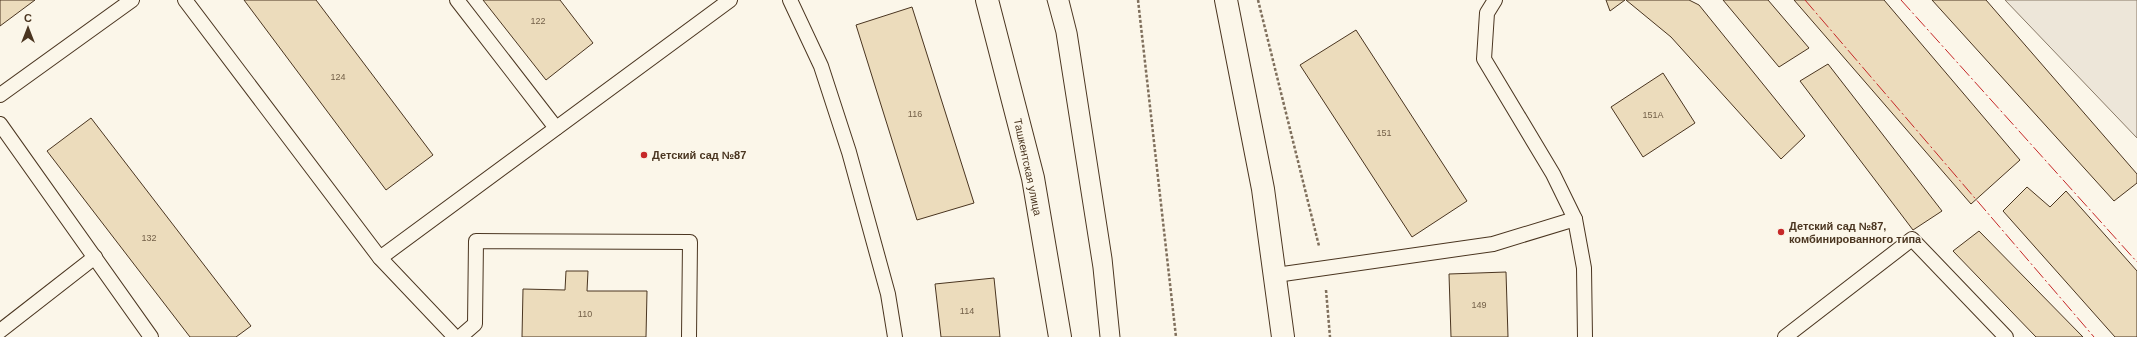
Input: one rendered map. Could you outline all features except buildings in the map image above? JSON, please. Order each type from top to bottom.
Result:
[{"type":"main road","name":"Ташкентская улица","points":[[987,0],[1033,178],[1060,337]]},
{"type":"main road","points":[[1226,0],[1263,188],[1276,275],[1283,337]]},
{"type":"lane","points":[[0,95],[132,0]]},
{"type":"lane","points":[[185,0],[380,258],[455,337]]},
{"type":"lane","points":[[456,0],[556,128]]},
{"type":"lane","points":[[380,258],[730,0]]},
{"type":"lane","points":[[790,0],[821,66],[849,152],[888,294],[896,337]]},
{"type":"lane","points":[[1495,0],[1488,13],[1484,58],[1553,174],[1575,219],[1584,268],[1585,337]]},
{"type":"lane","points":[[0,124],[151,337]]},
{"type":"lane","points":[[1276,275],[1493,244],[1575,219]]},
{"type":"lane","points":[[1785,337],[1912,239],[2006,337]]},
{"type":"lane","points":[[460,337],[475,324],[476,241],[690,242],[689,337]]},
{"type":"lane","points":[[0,331],[95,257]]},
{"type":"path","points":[[1138,0],[1176,337]]},
{"type":"path","points":[[1258,0],[1324,268],[1330,337]]},
{"type":"shaded area","points":[[2005,0],[2137,0],[2137,138]]},
{"type":"tram line","points":[[1047,0],[1056,33],[1093,268],[1100,337]]},
{"type":"tram line","points":[[1069,0],[1077,32],[1112,258],[1120,337]]},
{"type":"power","points":[[1805,0],[2094,337]]},
{"type":"power","points":[[1901,0],[2137,262]]},
{"type":"place","name":"Детский сад №87","points":[[644,155]]},
{"type":"place","name":"Детский сад №87, комбинированного типа","points":[[1781,232]]}]
